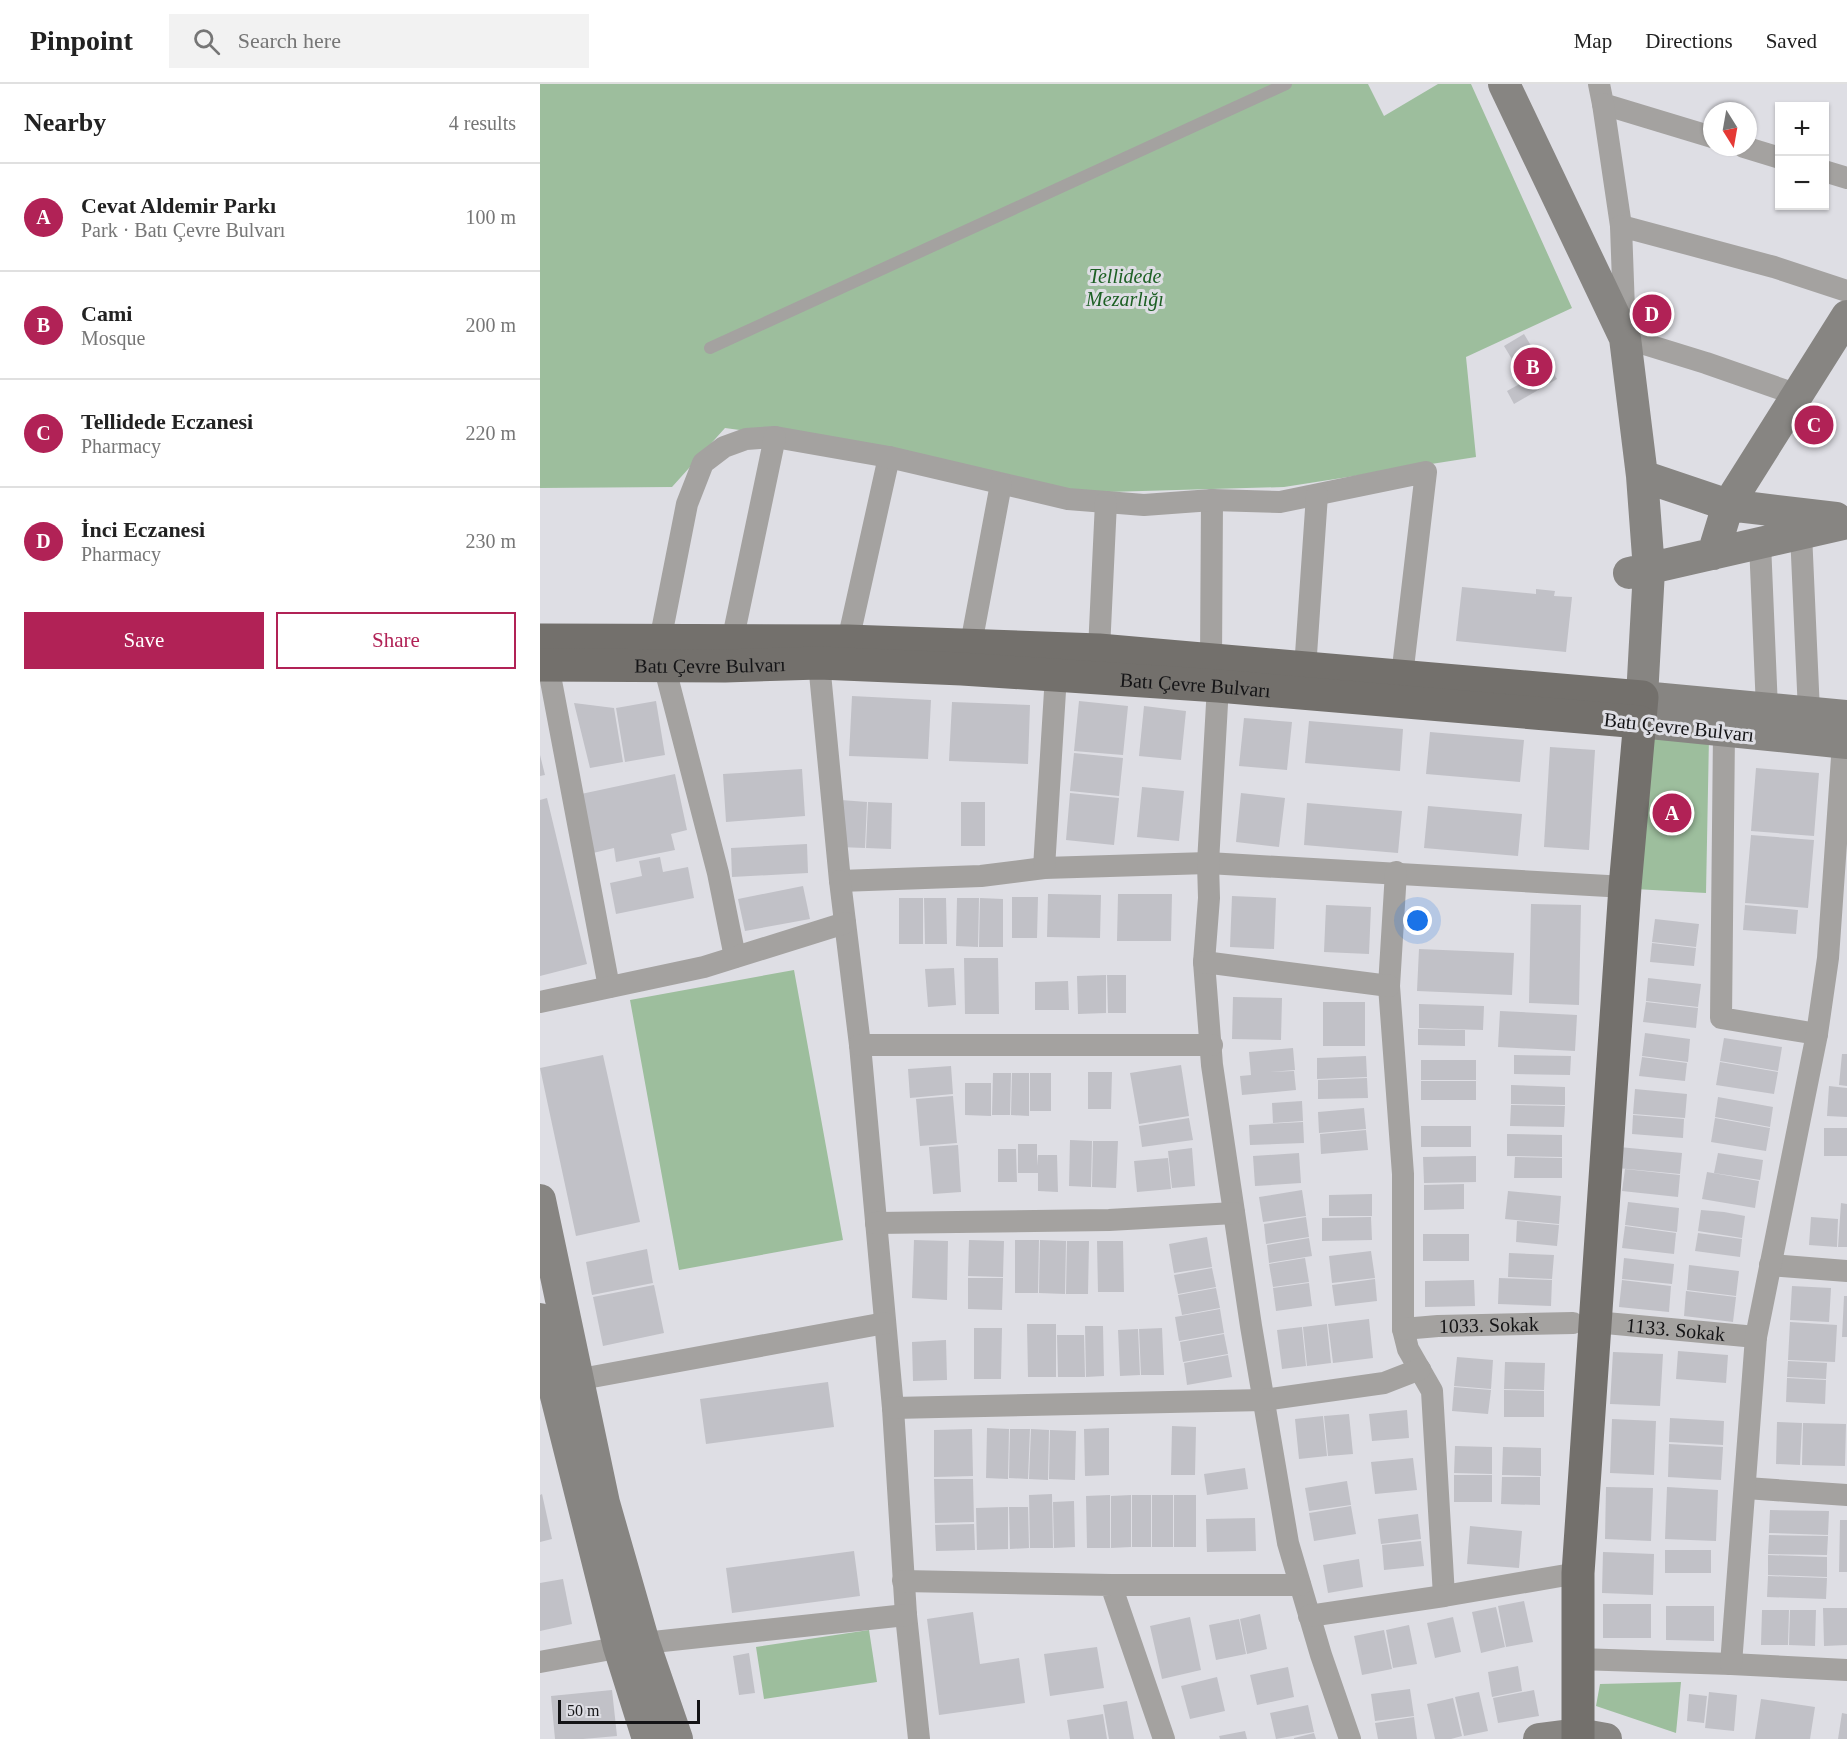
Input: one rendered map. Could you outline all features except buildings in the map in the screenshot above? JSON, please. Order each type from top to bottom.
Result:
[{"type":"main road","name":"Batı Çevre Bulvarı","points":[[543,657],[662,653],[732,642],[848,641],[1099,650],[1215,673],[1414,704],[1630,708]]},
{"type":"main road","name":"Batı Çevre Bulvarı","points":[[662,653],[725,666],[819,663],[1056,675],[1215,673],[1305,669],[1402,676],[1630,708]]},
{"type":"main road","points":[[1569,1738],[1569,1575],[1584,1322],[1630,708]]},
{"type":"main road","points":[[1569,1575],[1578,1659],[1569,1738]]},
{"type":"street","points":[[1504,84],[1625,338],[1798,395]]},
{"type":"street","points":[[1601,94],[1703,134]]},
{"type":"street","points":[[1601,94],[1622,226],[1625,338],[1642,476],[1630,708]]},
{"type":"street","points":[[1757,151],[1775,157]]},
{"type":"street","points":[[1829,173],[1847,178]]},
{"type":"street","points":[[1622,226],[1774,267],[1847,291]]},
{"type":"street","points":[[1713,554],[1728,505],[1847,316]]},
{"type":"street","points":[[732,642],[775,437]]},
{"type":"street","points":[[735,957],[718,873],[662,653],[687,504],[703,464],[724,447],[746,439],[775,437],[889,458],[1068,499],[1144,505],[1212,500],[1280,502],[1426,472],[1402,676]]},
{"type":"street","points":[[889,458],[848,641],[819,663],[840,881],[860,1045],[893,1408],[903,1581],[919,1739]]},
{"type":"street","points":[[1642,476],[1728,505],[1847,521]]},
{"type":"street","points":[[971,644],[1002,484]]},
{"type":"street","points":[[1305,669],[1317,495]]},
{"type":"street","points":[[1212,500],[1215,673],[1209,898],[1204,962],[1212,1065],[1288,1543],[1309,1616],[1350,1739]]},
{"type":"street","points":[[1099,650],[1106,502]]},
{"type":"street","points":[[1638,572],[1847,521]]},
{"type":"street","points":[[1801,533],[1809,712]]},
{"type":"street","points":[[1760,543],[1767,709]]},
{"type":"street","points":[[543,657],[609,987]]},
{"type":"street","points":[[1044,868],[1056,675]]},
{"type":"street","name":"Batı Çevre Bulvarı","points":[[1630,708],[1767,709],[1809,712],[1846,734]]},
{"type":"street","name":"Batı Çevre Bulvarı","points":[[1630,708],[1724,732],[1846,734]]},
{"type":"street","points":[[1724,732],[1721,1018],[1817,1034]]},
{"type":"street","points":[[1731,1664],[1756,1337],[1817,1034],[1837,959],[1846,734]]},
{"type":"street","points":[[840,881],[981,876],[1044,868],[1209,863],[1616,886]]},
{"type":"street","points":[[1395,872],[1389,986],[1403,1174],[1403,1329],[1408,1350],[1432,1391],[1444,1596]]},
{"type":"street","points":[[540,1002],[704,967],[845,923]]},
{"type":"street","points":[[1204,962],[1389,986]]},
{"type":"street","points":[[860,1045],[1212,1045]]},
{"type":"street","points":[[540,1200],[557,1384]]},
{"type":"street","points":[[876,1222],[1109,1220],[1234,1213]]},
{"type":"street","points":[[1770,1265],[1847,1271]]},
{"type":"street","points":[[540,1319],[631,1645],[648,1739]]},
{"type":"street","name":"1033. Sokak","points":[[1403,1329],[1584,1322]]},
{"type":"street","name":"1133. Sokak","points":[[1584,1322],[1756,1337]]},
{"type":"street","points":[[557,1384],[885,1323]]},
{"type":"street","points":[[893,1408],[1264,1400],[1384,1383],[1420,1369]]},
{"type":"street","points":[[1746,1488],[1847,1495]]},
{"type":"street","points":[[1309,1616],[1569,1575]]},
{"type":"street","points":[[903,1581],[1111,1585],[1300,1585]]},
{"type":"street","points":[[1111,1585],[1164,1739]]},
{"type":"street","points":[[540,1662],[631,1645],[906,1615]]},
{"type":"street","points":[[631,1645],[677,1739]]},
{"type":"street","points":[[1578,1659],[1847,1670]]},
{"type":"lane","points":[[710,348],[1286,84]]},
{"type":"green space","name":"Tellidede Mezarlığı","points":[[540,84],[1368,84],[1384,116],[1438,84],[1471,84],[1572,308],[1466,357],[1476,457],[1284,487],[1073,493],[845,444],[725,428],[672,487],[540,488]]},
{"type":"green space","points":[[1639,734],[1709,737],[1706,893],[1635,889]]},
{"type":"green space","points":[[794,970],[843,1240],[679,1270],[630,1000]]},
{"type":"green space","points":[[869,1630],[877,1682],[764,1699],[756,1647]]},
{"type":"green space","points":[[1681,1682],[1676,1733],[1596,1706],[1600,1684]]},
{"type":"place","name":"İnci Eczanesi","points":[[1652,314]]},
{"type":"place","name":"Cami","points":[[1533,367]]},
{"type":"place","name":"Tellidede Eczanesi","points":[[1814,425]]},
{"type":"place","name":"Cevat Aldemir Parkı","points":[[1672,813]]}]
